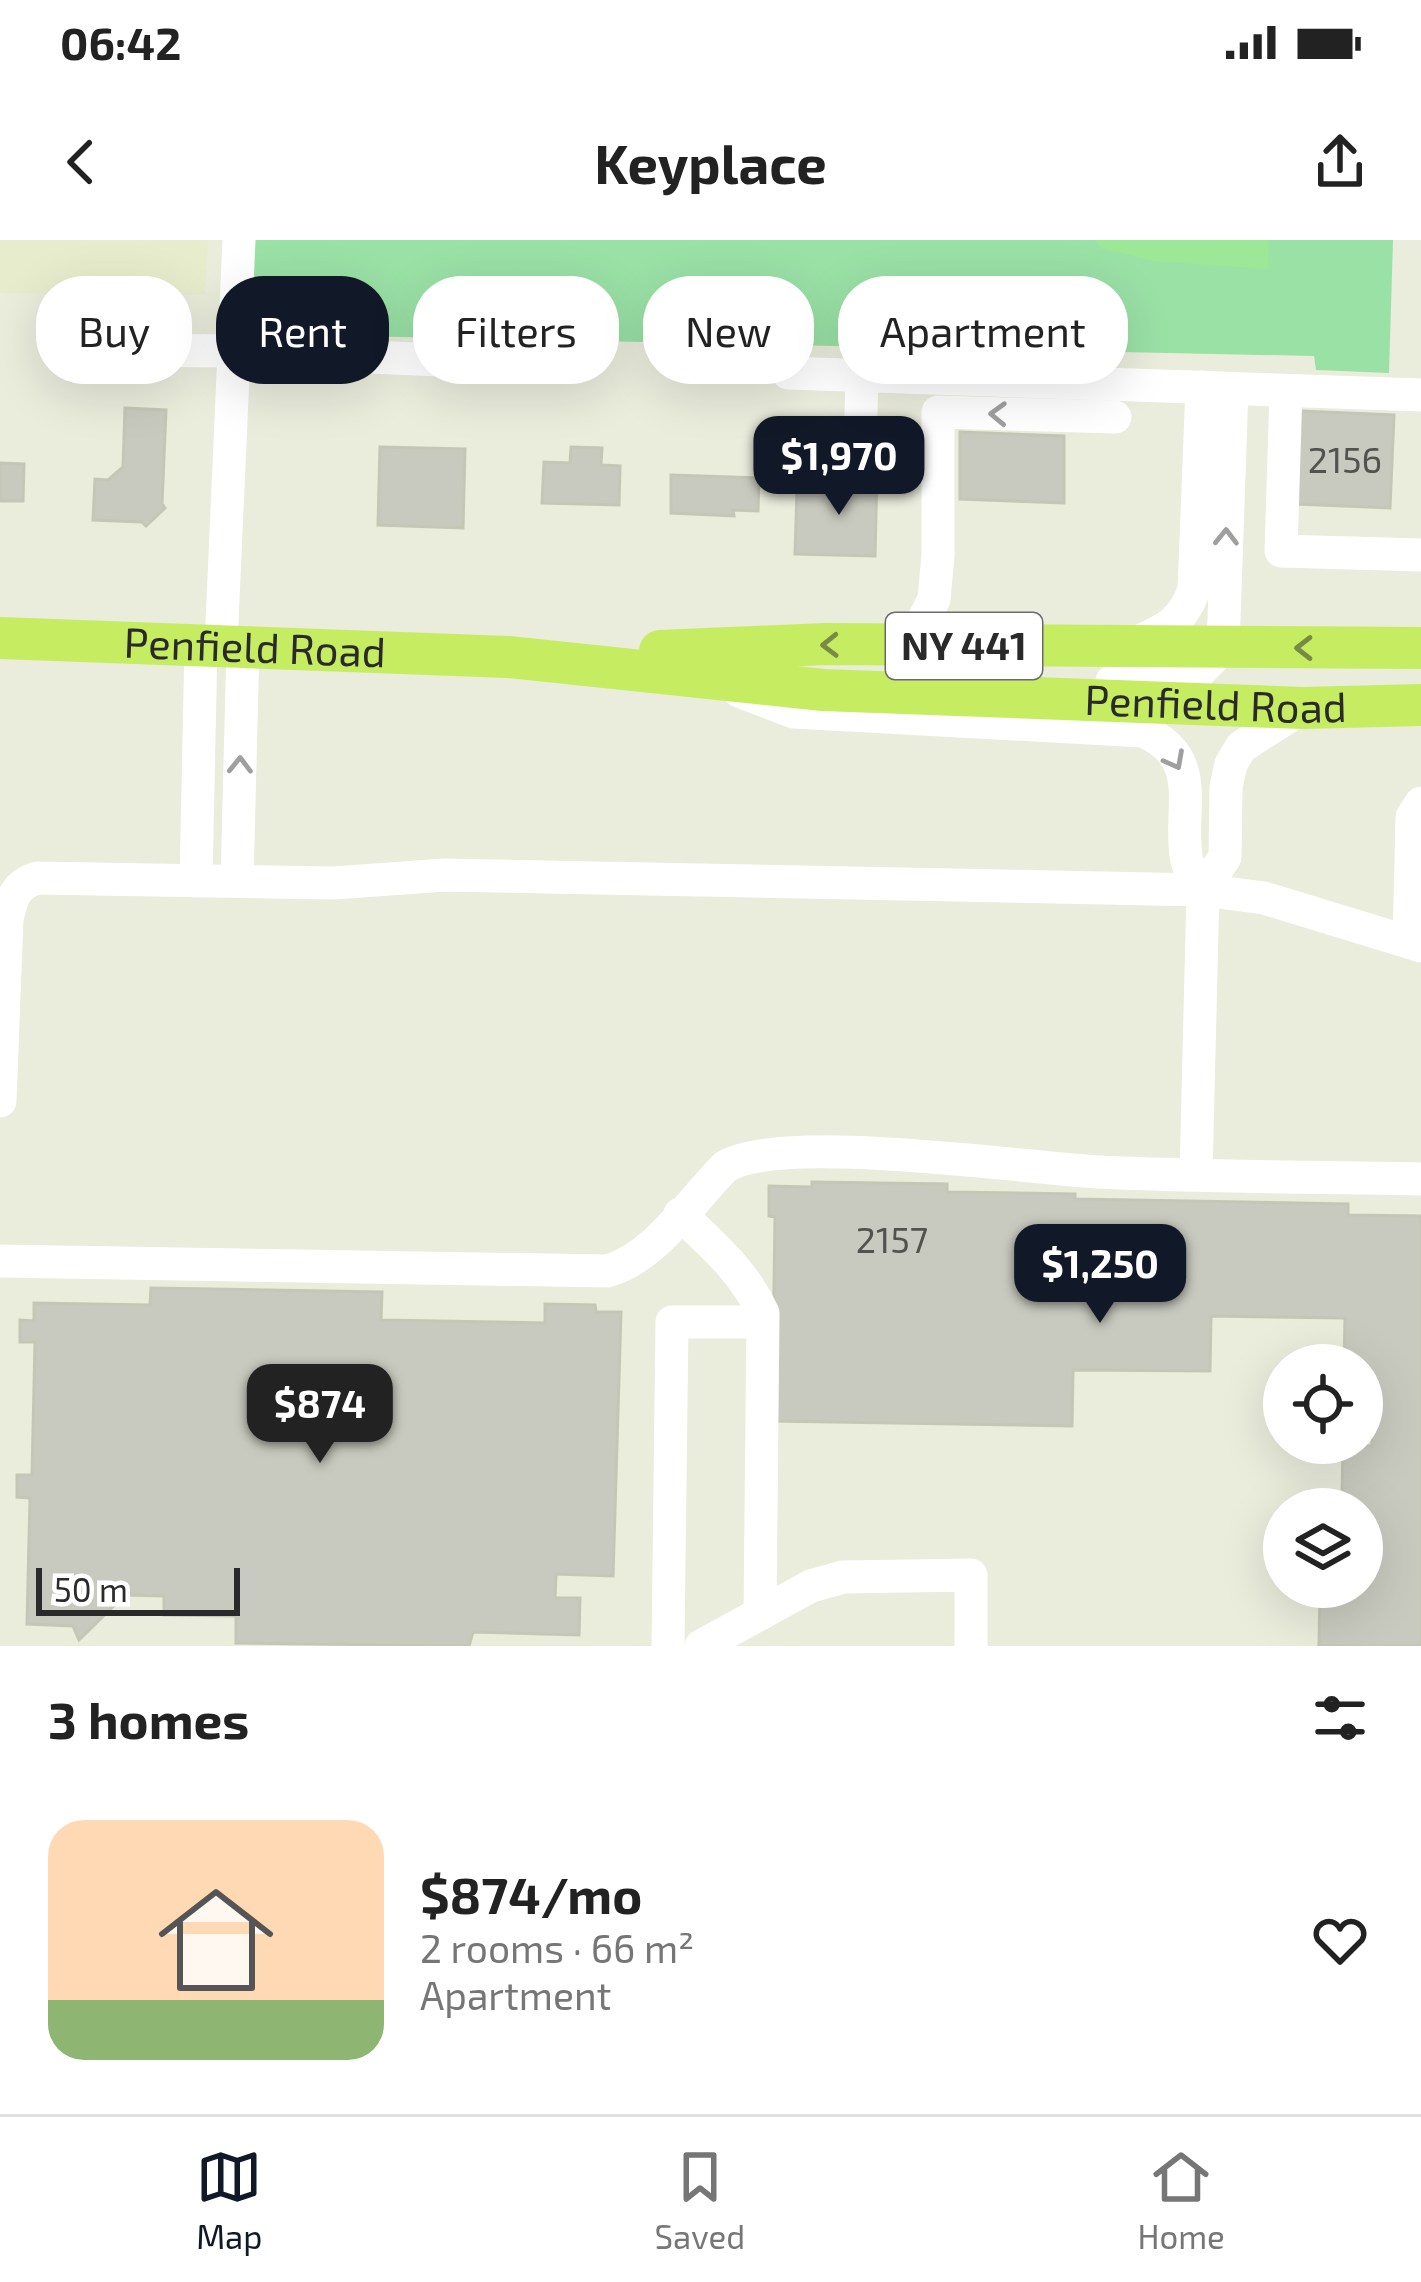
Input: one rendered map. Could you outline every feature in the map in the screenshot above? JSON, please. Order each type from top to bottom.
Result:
[{"type":"main road","name":"Penfield Road","points":[[0,638],[508,657],[823,690],[1302,708],[1421,705]]},
{"type":"main road","name":"Penfield Road","points":[[508,657],[826,644],[1421,648]]},
{"type":"street","points":[[238,276],[239,240]]},
{"type":"street","points":[[196,881],[222,645],[234,384]]},
{"type":"street","points":[[788,447],[860,449],[862,384]]},
{"type":"street","points":[[1099,384],[1421,394]]},
{"type":"street","points":[[1128,647],[1171,627],[1186,612],[1192,596],[1217,388]]},
{"type":"street","points":[[895,693],[991,681],[1171,682],[1193,677],[1223,648],[1217,388]]},
{"type":"street","points":[[1286,391],[1281,550],[1421,555]]},
{"type":"street","points":[[910,645],[951,554],[938,412],[1115,417]]},
{"type":"street","points":[[222,645],[237,881]]},
{"type":"street","points":[[702,677],[794,712],[1143,730],[1173,750],[1184,773],[1186,861],[1203,890]]},
{"type":"street","points":[[1196,1175],[1203,890],[1225,856],[1231,764],[1241,747],[1302,708]]},
{"type":"street","points":[[0,1101],[7,919],[22,883],[37,878],[334,883],[445,875],[1203,890],[1264,898],[1415,944],[1412,817],[1421,803]]},
{"type":"street","points":[[0,1262],[607,1271],[635,1258],[725,1168],[773,1152],[1196,1175],[1421,1179]]},
{"type":"street","points":[[680,1214],[729,1262],[754,1295],[762,1322],[760,1614]]},
{"type":"street","points":[[668,1646],[672,1322],[762,1322]]},
{"type":"street","points":[[701,1646],[812,1586],[843,1577],[971,1575],[971,1646]]},
{"type":"shaded area","points":[[0,240],[208,240],[205,295],[192,295],[192,276],[36,276],[36,293],[0,293]]},
{"type":"green space","points":[[253,240],[1393,240],[1389,373],[1316,370],[1314,356],[1128,352],[1128,276],[838,276],[838,346],[814,346],[814,276],[643,276],[643,342],[619,342],[619,276],[413,276],[413,337],[389,337],[389,276],[252,276]]},
{"type":"green space","points":[[1095,240],[1268,240],[1269,269],[1153,261],[1099,247]]},
{"type":"building","points":[[125,408],[166,410],[165,508],[146,526],[93,520],[95,479],[108,480],[123,467]]},
{"type":"building","points":[[1301,411],[1394,415],[1390,508],[1297,504]]},
{"type":"building","points":[[960,432],[1064,436],[1064,503],[960,499]]},
{"type":"building","points":[[380,447],[465,449],[463,528],[378,525]]},
{"type":"building","points":[[571,447],[602,448],[601,465],[620,466],[619,505],[542,503],[544,462],[570,463]]},
{"type":"building","points":[[0,463],[24,464],[23,501],[0,501]]},
{"type":"building","points":[[841,470],[877,471],[875,556],[795,554],[797,491],[841,493]]},
{"type":"building","points":[[671,475],[759,478],[758,511],[733,510],[734,516],[671,513]]},
{"type":"building","points":[[812,1182],[947,1184],[947,1192],[1348,1204],[1348,1215],[1421,1216],[1421,1646],[1319,1646],[1320,1608],[1383,1608],[1383,1488],[1342,1488],[1343,1464],[1383,1464],[1383,1344],[1344,1344],[1345,1318],[1211,1316],[1210,1371],[1073,1370],[1072,1426],[772,1421],[775,1217],[769,1216],[769,1186],[812,1187]]},
{"type":"building","points":[[151,1288],[382,1292],[381,1320],[545,1323],[545,1304],[595,1305],[596,1312],[621,1312],[613,1576],[556,1574],[555,1598],[580,1598],[579,1635],[473,1632],[469,1646],[236,1643],[236,1616],[164,1615],[164,1596],[125,1595],[79,1640],[73,1626],[27,1624],[30,1498],[17,1497],[17,1475],[32,1475],[35,1342],[20,1342],[20,1320],[34,1321],[34,1303],[150,1305]]}]
